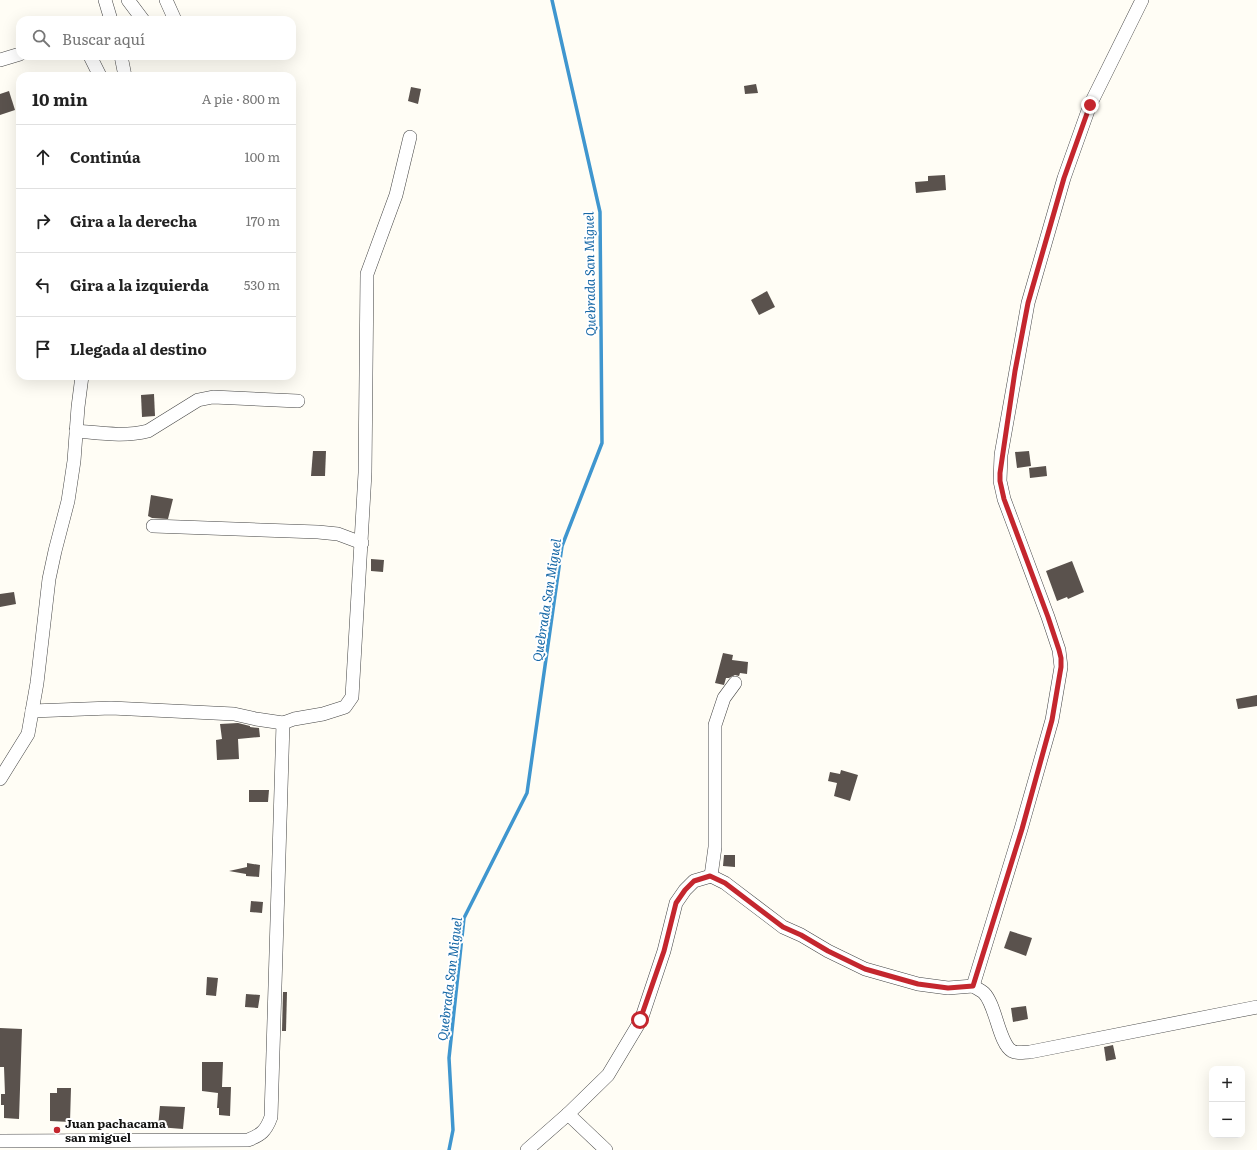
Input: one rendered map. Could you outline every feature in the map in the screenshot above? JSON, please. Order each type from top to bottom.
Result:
[{"type":"street","points":[[105,0],[110,16]]},
{"type":"street","points":[[128,0],[140,16]]},
{"type":"street","points":[[166,0],[173,16]]},
{"type":"street","points":[[973,986],[1022,829],[1052,720],[1061,667],[1059,650],[1004,499],[1000,481],[1001,455],[1015,371],[1028,303],[1064,178],[1090,105],[1142,0]]},
{"type":"street","points":[[1,59],[16,55]]},
{"type":"street","points":[[92,60],[98,72]]},
{"type":"street","points":[[122,60],[124,72]]},
{"type":"street","points":[[32,711],[111,708],[234,714],[283,723],[294,719],[323,714],[345,707],[352,697],[365,473],[367,274],[396,195],[410,137]]},
{"type":"street","points":[[2,774],[28,734],[37,683],[49,579],[68,501],[74,461],[82,380]]},
{"type":"street","points":[[76,431],[119,434],[141,433],[148,431],[198,400],[213,397],[298,401]]},
{"type":"street","points":[[153,526],[318,532],[338,534],[362,543]]},
{"type":"street","points":[[710,876],[714,847],[715,725],[724,698],[735,683]]},
{"type":"street","points":[[0,1140],[186,1145],[251,1145],[268,1126],[270,1117],[283,723]]},
{"type":"street","points":[[527,1150],[568,1114],[608,1075],[640,1020],[664,951],[676,903],[685,890],[694,881],[710,876],[725,883],[783,927],[865,969],[918,984],[948,988],[973,986],[983,992],[990,1001],[1006,1044],[1010,1050],[1017,1053],[1030,1052],[1257,1007]]},
{"type":"street","points":[[568,1114],[606,1150]]},
{"type":"building","points":[[756,84],[758,93],[745,94],[744,86]]},
{"type":"building","points":[[411,87],[421,89],[418,104],[408,101]]},
{"type":"building","points":[[9,91],[15,110],[0,115],[0,94]]},
{"type":"building","points":[[945,175],[946,190],[916,193],[915,182],[928,181],[928,176]]},
{"type":"building","points":[[767,291],[775,307],[759,315],[751,300]]},
{"type":"building","points":[[154,394],[155,416],[142,417],[141,395]]},
{"type":"building","points":[[313,451],[326,451],[325,476],[311,476]]},
{"type":"building","points":[[1029,451],[1031,466],[1017,468],[1015,452]]},
{"type":"building","points":[[1046,466],[1047,476],[1030,478],[1029,468]]},
{"type":"building","points":[[151,495],[173,499],[168,519],[152,518],[148,516]]},
{"type":"building","points":[[371,559],[384,560],[383,572],[371,571]]},
{"type":"building","points":[[1072,561],[1084,592],[1068,599],[1067,597],[1057,601],[1046,571]]},
{"type":"building","points":[[14,592],[16,604],[0,607],[0,594]]},
{"type":"building","points":[[723,653],[733,655],[732,660],[748,662],[747,674],[740,673],[739,676],[735,675],[726,678],[724,685],[715,683]]},
{"type":"building","points":[[1257,695],[1257,706],[1238,709],[1236,699]]},
{"type":"building","points":[[238,723],[259,728],[260,737],[238,739],[239,759],[217,760],[216,740],[222,739],[220,724]]},
{"type":"building","points":[[841,770],[858,775],[850,801],[834,796],[837,783],[828,781],[830,772],[840,774]]},
{"type":"building","points":[[249,790],[269,790],[268,802],[249,802]]},
{"type":"building","points":[[724,855],[735,855],[735,867],[723,866]]},
{"type":"building","points":[[247,863],[260,865],[259,877],[246,876],[246,874],[229,871],[247,867]]},
{"type":"building","points":[[251,901],[263,902],[262,913],[250,912]]},
{"type":"building","points":[[1010,931],[1032,938],[1026,956],[1004,948]]},
{"type":"building","points":[[207,977],[218,978],[216,996],[206,995]]},
{"type":"building","points":[[283,992],[287,992],[286,1031],[282,1031]]},
{"type":"building","points":[[246,994],[260,995],[258,1008],[245,1007]]},
{"type":"building","points":[[1026,1006],[1028,1019],[1013,1022],[1011,1008]]},
{"type":"building","points":[[0,1028],[22,1029],[19,1119],[4,1118],[4,1105],[1,1105],[1,1094],[5,1094],[4,1067],[0,1067]]},
{"type":"building","points":[[1113,1045],[1116,1059],[1106,1061],[1104,1047]]},
{"type":"building","points":[[202,1062],[223,1062],[222,1087],[231,1087],[230,1116],[219,1115],[219,1108],[217,1108],[218,1093],[202,1091]]},
{"type":"building","points":[[57,1088],[71,1088],[70,1122],[50,1121],[50,1093],[57,1093]]},
{"type":"building","points":[[160,1106],[185,1107],[183,1129],[158,1127]]},
{"type":"waterway","name":"Quebrada San Miguel","points":[[449,1150],[453,1130],[449,1058],[464,918],[527,793],[562,546],[602,443],[600,212],[552,0]]},
{"type":"place","name":"Juan pachacama san miguel","points":[[57,1130]]},
{"type":"route","points":[[640,1020],[664,951],[676,903],[685,890],[694,881],[710,876],[725,883],[783,927],[865,969],[918,984],[948,988],[973,986],[1022,829],[1052,720],[1061,667],[1059,650],[1048,617],[1004,499],[1000,481],[1000,473],[1001,455],[1028,303],[1064,178],[1090,105]]}]
